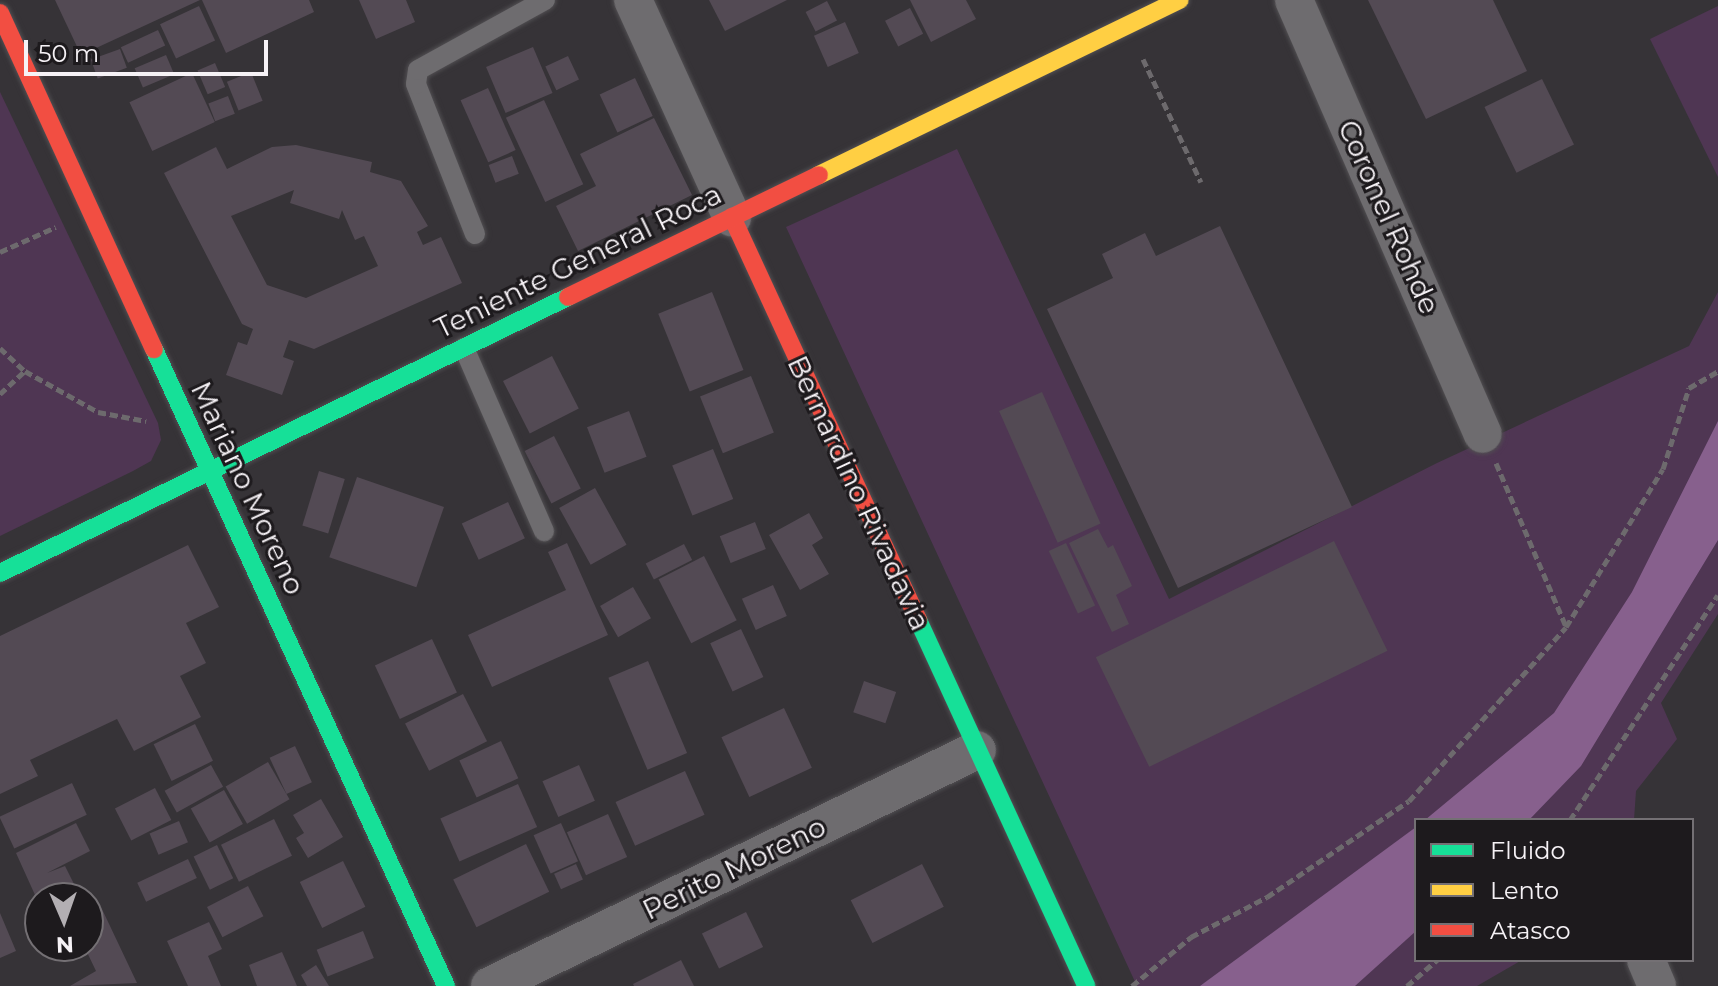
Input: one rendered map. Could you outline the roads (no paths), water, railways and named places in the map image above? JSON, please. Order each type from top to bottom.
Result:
[{"type":"street","name":"Bernardino Rivadavia","points":[[633,0],[1086,986]]},
{"type":"street","name":"Teniente General Roca","points":[[0,573],[1180,0]]},
{"type":"street","name":"Coronel Rohde","points":[[1294,0],[1483,434]]},
{"type":"street","name":"Mariano Moreno","points":[[0,13],[446,986]]},
{"type":"street","name":"Perito Moreno","points":[[490,986],[977,750]]},
{"type":"street","points":[[1647,962],[1657,986]]},
{"type":"lane","points":[[475,234],[416,84],[418,70],[545,0]]},
{"type":"lane","points":[[464,348],[544,531]]}]
